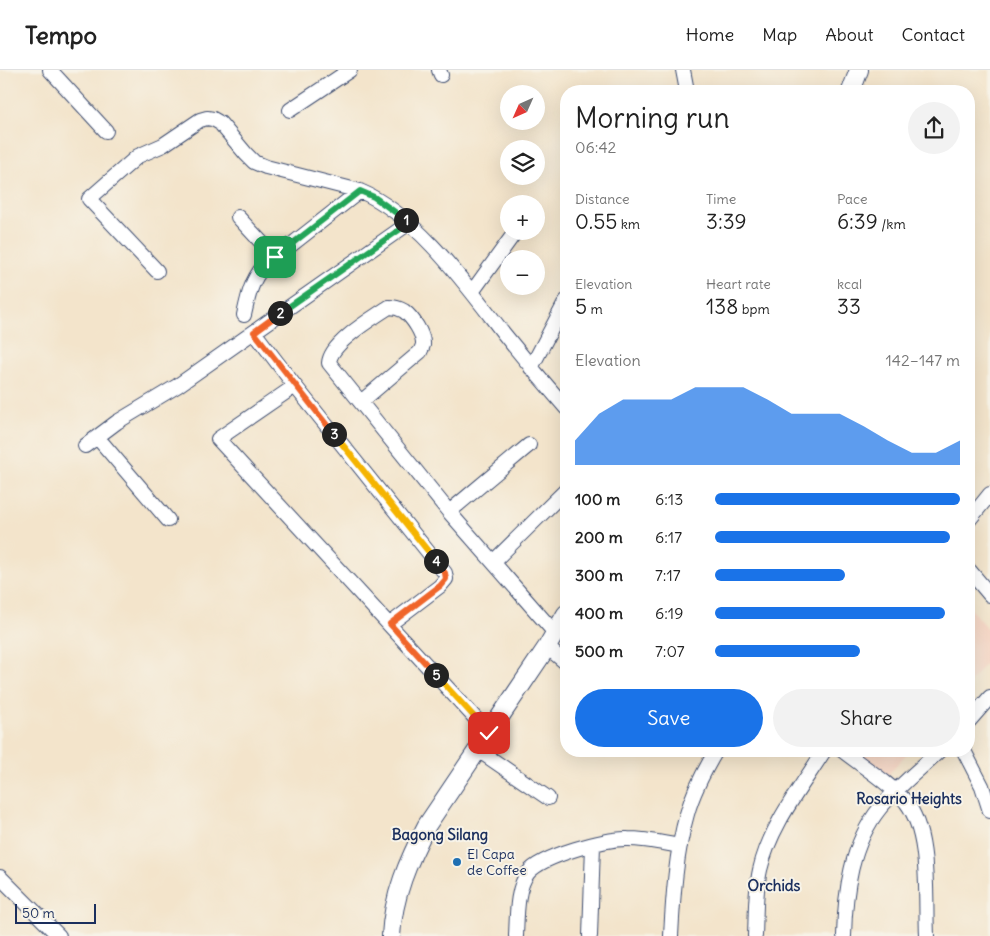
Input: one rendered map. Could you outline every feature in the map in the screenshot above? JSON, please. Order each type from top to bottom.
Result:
[{"type":"main road","points":[[853,85],[859,70]]},
{"type":"main road","points":[[391,936],[392,918],[397,894],[412,854],[441,803],[560,624]]},
{"type":"street","points":[[50,70],[106,131]]},
{"type":"street","points":[[290,110],[350,70]]},
{"type":"street","points":[[683,70],[686,85]]},
{"type":"street","points":[[158,271],[89,199],[138,156],[163,146],[200,120],[213,118],[220,123],[254,162],[266,167],[360,191],[384,203],[409,223],[472,292],[531,368],[560,401]]},
{"type":"street","points":[[244,315],[249,290],[263,267],[360,191]]},
{"type":"street","points":[[238,218],[275,257]]},
{"type":"street","points":[[85,446],[117,422],[176,386],[409,223]]},
{"type":"street","points":[[472,292],[510,240]]},
{"type":"street","points":[[362,401],[420,352],[423,345],[422,335],[413,322],[404,312],[396,307],[389,307],[345,339],[330,356],[329,362],[449,512],[493,562],[560,654]]},
{"type":"street","points":[[531,368],[560,312]]},
{"type":"street","points":[[254,332],[446,576],[446,579],[440,586],[390,624]]},
{"type":"street","points":[[295,386],[218,439],[489,733]]},
{"type":"street","points":[[97,437],[168,520]]},
{"type":"street","points":[[449,512],[529,445]]},
{"type":"street","points":[[975,513],[990,494]]},
{"type":"street","points":[[493,562],[560,496]]},
{"type":"street","points":[[975,577],[990,594]]},
{"type":"street","points":[[975,713],[990,697]]},
{"type":"street","points":[[478,750],[548,798]]},
{"type":"street","points":[[671,936],[680,846],[686,814],[696,788],[713,757]]},
{"type":"street","points":[[755,936],[756,898],[760,871],[766,850],[786,810],[820,757]]},
{"type":"street","points":[[852,757],[896,792],[906,802],[915,818],[924,848],[927,936]]},
{"type":"street","points":[[844,936],[845,900],[850,872],[862,838],[872,819],[896,792],[933,757]]},
{"type":"street","points":[[967,757],[982,786],[990,811]]},
{"type":"street","points":[[516,936],[517,907],[521,889],[528,873],[542,861],[611,839],[652,841],[680,846]]},
{"type":"street","points":[[590,936],[593,845]]},
{"type":"street","points":[[0,878],[59,936]]},
{"type":"shaded area","points":[[975,614],[990,632],[990,658],[975,676]]},
{"type":"shaded area","points":[[863,757],[904,757],[887,776]]},
{"type":"place","name":"El Capa de Coffee","points":[[457,862]]},
{"type":"district","name":"Rosario Heights","points":[[909,799]]},
{"type":"district","name":"Bagong Silang","points":[[440,835]]},
{"type":"district","name":"Orchids","points":[[774,886]]},
{"type":"route","points":[[275,257],[360,191],[384,203],[409,223],[254,332],[445,573],[446,579],[440,586],[390,624],[489,733]]}]
